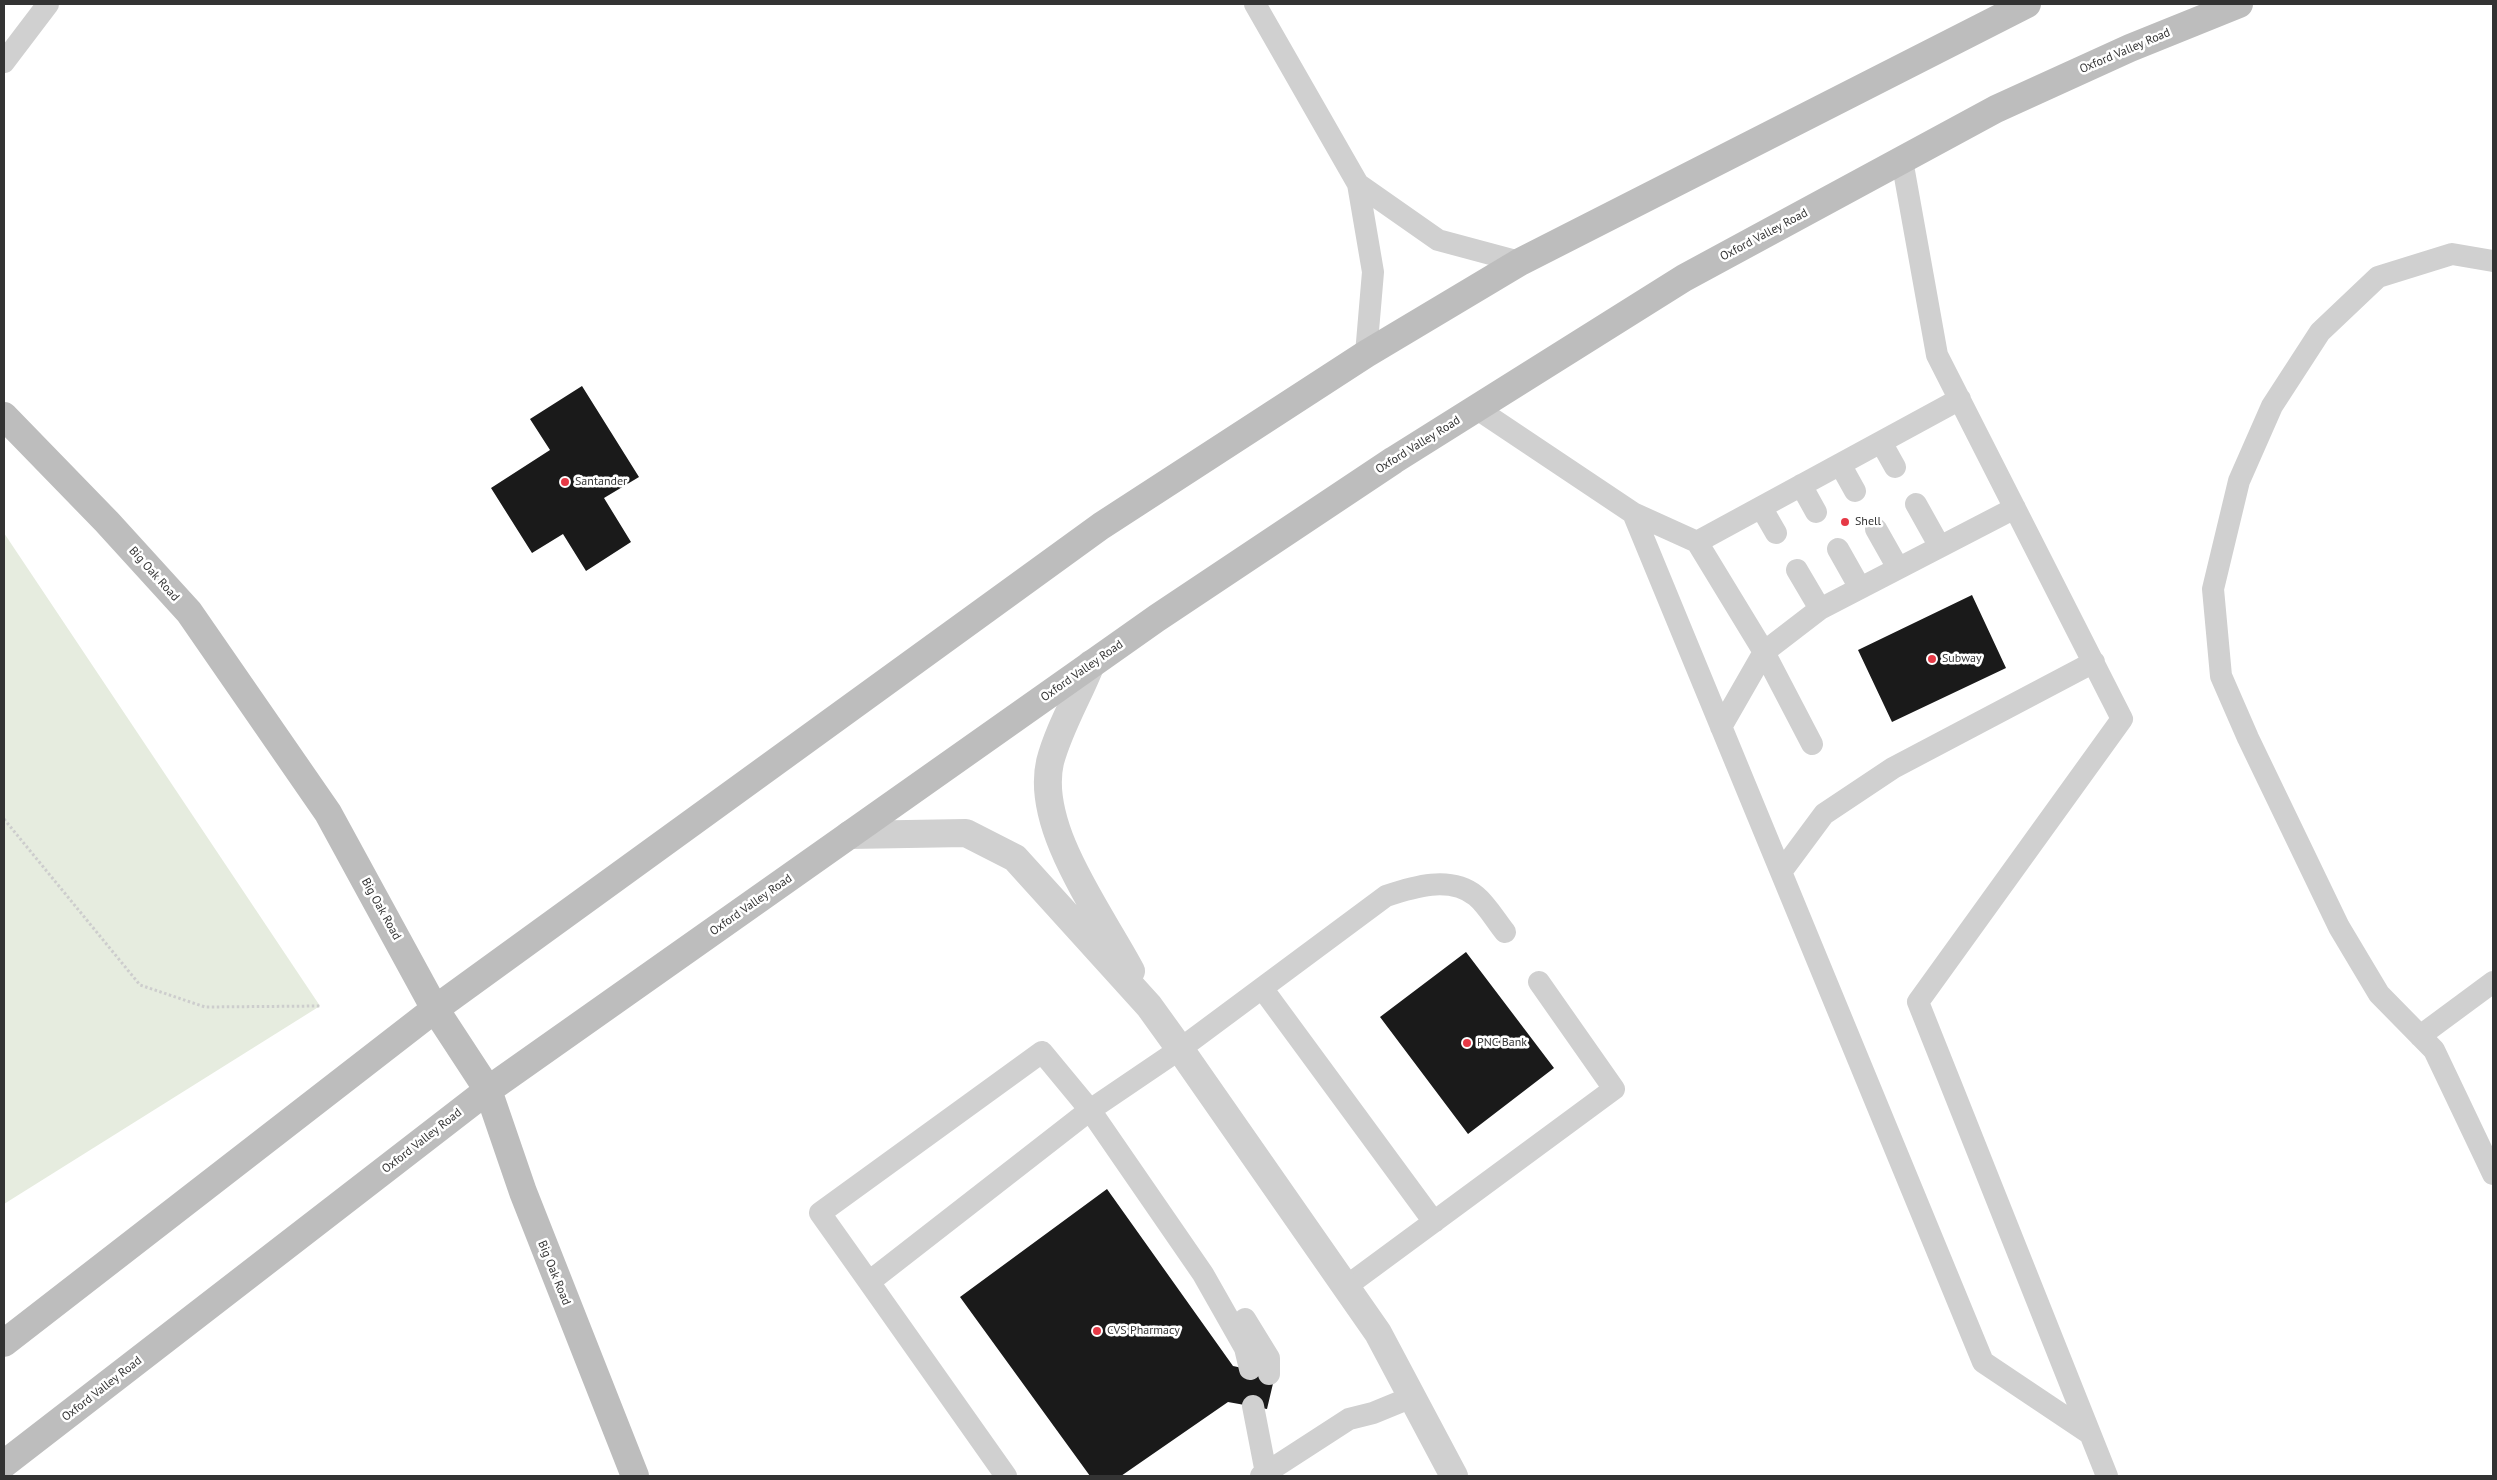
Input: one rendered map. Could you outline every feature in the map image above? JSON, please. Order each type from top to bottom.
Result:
[{"type":"main road","points":[[4,1343],[435,1009],[1101,526],[1366,354],[1520,262],[2027,4]]},
{"type":"main road","name":"Oxford Valley Road","points":[[4,1464],[488,1090],[1091,664],[1394,460],[1684,278],[1996,109],[2130,48],[2239,4]]},
{"type":"main road","name":"Big Oak Road","points":[[4,416],[107,522],[189,612],[328,813],[435,1009],[488,1090],[523,1192],[635,1476]]},
{"type":"street","points":[[1091,664],[1051,762],[1048,782],[1049,807],[1058,836],[1080,880],[1149,1006]]},
{"type":"street","points":[[849,835],[966,834],[1015,858],[1149,1006],[1180,1049],[1344,1288],[1378,1333],[1454,1476]]},
{"type":"lane","points":[[4,62],[48,4]]},
{"type":"lane","points":[[1255,4],[1358,184],[1373,272],[1366,354]]},
{"type":"lane","points":[[1902,160],[1938,355],[2122,719],[1918,1002],[2107,1476]]},
{"type":"lane","points":[[1358,184],[1438,240],[1520,262]]},
{"type":"lane","points":[[2493,261],[2452,254],[2378,277],[2320,332],[2272,406],[2239,481],[2213,589],[2221,676],[2248,738],[2339,927],[2379,994],[2434,1050],[2493,1174]]},
{"type":"lane","points":[[1697,542],[1960,400]]},
{"type":"lane","points":[[1476,408],[1633,513],[1697,542],[1764,652],[1812,744]]},
{"type":"lane","points":[[1881,442],[1895,467]]},
{"type":"lane","points":[[1840,464],[1855,491]]},
{"type":"lane","points":[[1802,486],[1816,512]]},
{"type":"lane","points":[[1916,504],[1940,547]]},
{"type":"lane","points":[[1760,507],[1776,533]]},
{"type":"lane","points":[[1721,727],[1764,652],[1820,609],[2015,508]]},
{"type":"lane","points":[[1633,513],[1983,1362],[2090,1433]]},
{"type":"lane","points":[[1876,529],[1898,568]]},
{"type":"lane","points":[[1838,549],[1860,588]]},
{"type":"lane","points":[[1797,570],[1820,609]]},
{"type":"lane","points":[[1781,872],[1824,814],[1893,768],[2094,662]]},
{"type":"lane","points":[[869,1282],[1090,1110],[1180,1049],[1386,896],[1415,886],[1432,884],[1459,887],[1476,896],[1505,932]]},
{"type":"lane","points":[[1344,1288],[1614,1089],[1540,982]]},
{"type":"lane","points":[[2420,1036],[2493,982]]},
{"type":"lane","points":[[1262,988],[1434,1222]]},
{"type":"lane","points":[[1006,1476],[820,1213],[1042,1052],[1090,1110],[1203,1274],[1259,1372]]},
{"type":"lane","points":[[1258,1407],[1263,1475],[1349,1419],[1373,1413],[1412,1397]]},
{"type":"path","points":[[4,819],[140,985],[205,1007],[320,1006]]},
{"type":"shaded area","points":[[4,533],[320,1006],[4,1204]]},
{"type":"building","name":"Santander","points":[[582,386],[639,477],[604,498],[631,542],[586,571],[563,534],[532,553],[491,488],[550,450],[530,419]]},
{"type":"building","name":"Subway","points":[[1972,595],[2006,668],[1892,722],[1858,650]]},
{"type":"building","name":"PNC Bank","points":[[1466,952],[1554,1068],[1468,1134],[1380,1017]]},
{"type":"building","name":"CVS Pharmacy","points":[[1107,1189],[1233,1366],[1275,1375],[1267,1409],[1228,1402],[1121,1476],[1090,1476],[960,1297]]},
{"type":"place","name":"Santander","points":[[565,482]]},
{"type":"place","name":"Shell","points":[[1845,522]]},
{"type":"place","name":"Subway","points":[[1932,659]]},
{"type":"place","name":"PNC Bank","points":[[1467,1043]]},
{"type":"place","name":"CVS Pharmacy","points":[[1097,1331]]}]
